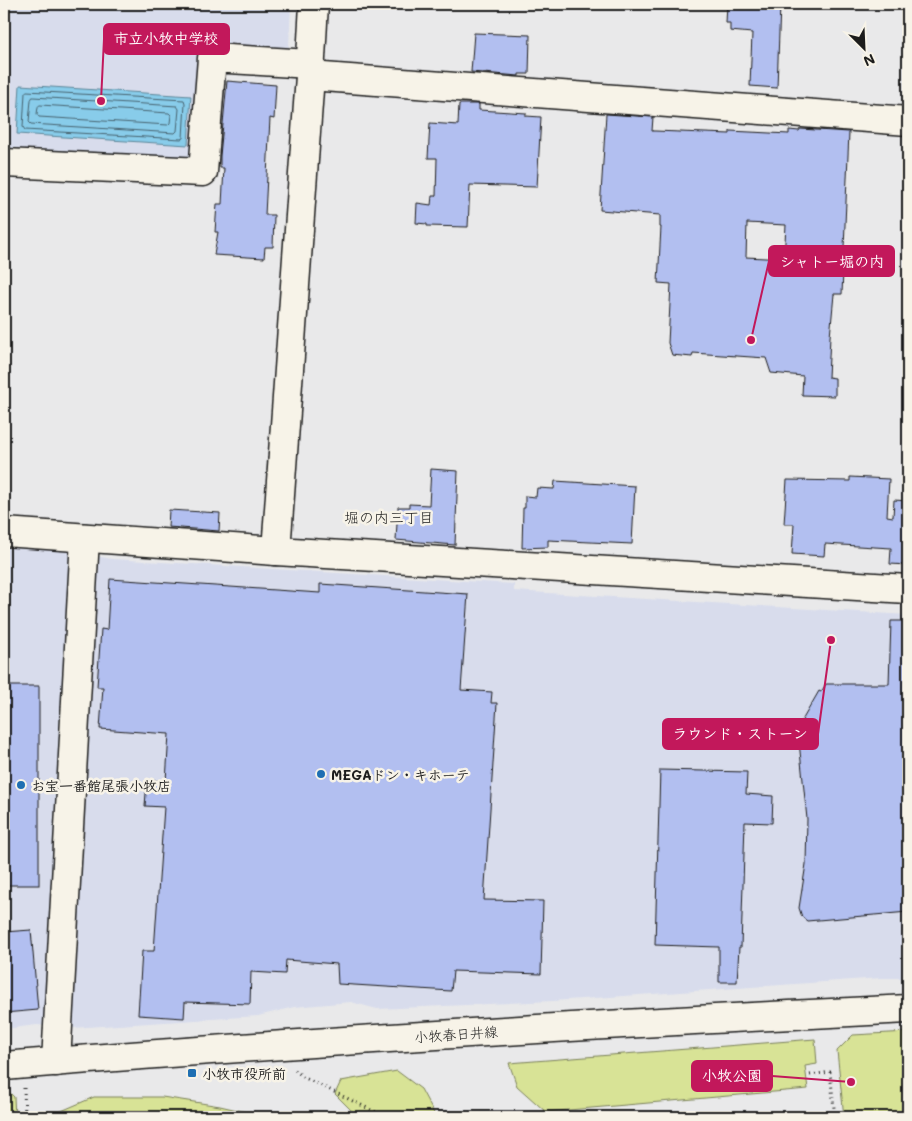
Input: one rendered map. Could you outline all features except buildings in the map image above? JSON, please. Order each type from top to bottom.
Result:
[{"type":"street","points":[[276,551],[314,4]]},
{"type":"street","points":[[4,162],[203,172],[212,58],[310,70],[908,121]]},
{"type":"street","points":[[4,532],[276,551],[908,589]]},
{"type":"street","points":[[56,1062],[85,538]]},
{"type":"street","name":"小牧春日井線","points":[[4,1066],[663,1021],[908,1009]]},
{"type":"path","points":[[294,1069],[304,1077],[386,1117]]},
{"type":"path","points":[[810,1075],[830,1072],[835,1117]]},
{"type":"shaded area","points":[[4,4],[291,4],[289,46],[283,53],[202,48],[193,157],[4,149]]},
{"type":"shaded area","points":[[4,546],[63,550],[112,559],[514,584],[514,591],[908,615],[908,978],[881,978],[553,1001],[377,1009],[351,1002],[294,1007],[258,1016],[72,1028],[37,1025],[4,1029]]},
{"type":"green space","points":[[908,1032],[908,1117],[844,1117],[837,1051],[853,1035]]},
{"type":"green space","points":[[815,1039],[817,1064],[805,1066],[808,1089],[546,1112],[517,1086],[509,1063]]},
{"type":"green space","points":[[397,1071],[421,1089],[436,1117],[358,1117],[335,1094],[341,1081]]},
{"type":"green space","points":[[8,1091],[14,1097],[15,1117],[4,1117],[4,1092]]},
{"type":"green space","points":[[94,1097],[162,1097],[220,1106],[268,1117],[52,1117],[52,1115]]},
{"type":"water","points":[[20,85],[191,96],[188,145],[17,134]]},
{"type":"place","name":"市立小牧中学校","points":[[101,101]]},
{"type":"place","name":"シャトー堀の内","points":[[751,340]]},
{"type":"place","name":"ラウンド・ストーン","points":[[831,640]]},
{"type":"place","name":"MEGAドン・キホーテ","points":[[321,774]]},
{"type":"place","name":"お宝一番館尾張小牧店","points":[[21,785]]},
{"type":"place","name":"小牧市役所前","points":[[192,1073]]},
{"type":"place","name":"小牧公園","points":[[851,1082]]},
{"type":"district","name":"堀の内三丁目","points":[[389,517]]}]
